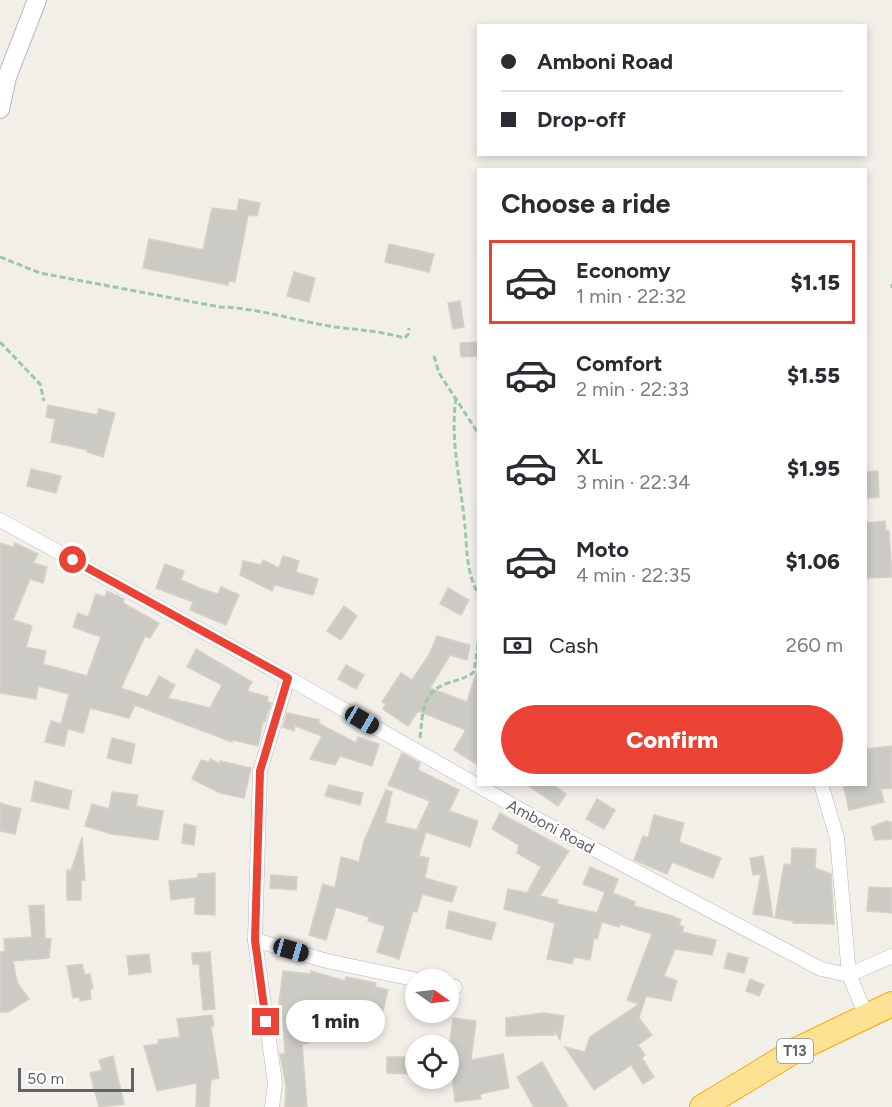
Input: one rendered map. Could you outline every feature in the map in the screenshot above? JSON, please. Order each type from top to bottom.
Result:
[{"type":"highway","name":"T13","points":[[702,1107],[796,1050],[892,1004]]},
{"type":"main road","points":[[0,109],[7,77],[37,0]]},
{"type":"street","name":"Amboni Road","points":[[0,520],[288,678],[477,785]]},
{"type":"street","points":[[272,1107],[275,1083],[255,940],[260,771],[288,678]]},
{"type":"street","name":"Amboni Road","points":[[478,786],[821,969],[849,975]]},
{"type":"street","points":[[822,786],[837,838],[849,975],[866,1015]]},
{"type":"street","points":[[255,940],[327,960],[405,977]]},
{"type":"street","points":[[849,975],[892,956]]},
{"type":"path","points":[[0,257],[40,273],[335,327],[372,329],[404,338],[408,335],[409,328]]},
{"type":"path","points":[[0,342],[40,384],[44,401]]},
{"type":"path","points":[[434,356],[439,373],[477,431]]},
{"type":"path","points":[[456,398],[454,444],[465,519],[464,547],[469,576],[477,592]]},
{"type":"path","points":[[418,752],[426,698],[434,689],[464,679],[474,672],[477,652]]},
{"type":"building","points":[[239,199],[260,203],[257,216],[248,215],[235,282],[229,281],[228,285],[143,268],[149,239],[203,250],[212,208],[237,211]]},
{"type":"building","points":[[389,244],[434,254],[429,272],[385,262]]},
{"type":"building","points":[[294,272],[315,278],[309,302],[287,296]]},
{"type":"building","points":[[460,301],[464,327],[453,329],[448,303]]},
{"type":"building","points":[[477,342],[477,356],[461,357],[460,343]]},
{"type":"building","points":[[48,405],[97,415],[99,409],[115,413],[103,457],[87,452],[87,450],[51,442],[55,419],[46,417]]},
{"type":"building","points":[[31,469],[61,476],[56,493],[27,486]]},
{"type":"building","points":[[878,471],[879,497],[867,498],[867,472]]},
{"type":"building","points":[[885,521],[886,531],[889,531],[892,577],[867,578],[867,523]]},
{"type":"building","points":[[0,543],[13,547],[15,543],[38,554],[33,563],[47,567],[43,583],[30,579],[13,620],[32,626],[26,647],[46,651],[43,664],[87,676],[101,637],[73,627],[78,613],[88,617],[96,594],[105,597],[107,591],[124,599],[123,603],[159,623],[150,638],[145,636],[121,688],[148,697],[159,676],[175,685],[168,698],[210,708],[222,685],[187,667],[196,649],[252,682],[247,691],[268,697],[267,701],[271,703],[265,722],[263,721],[258,746],[233,740],[232,742],[135,705],[129,718],[90,708],[83,733],[68,729],[64,746],[45,742],[51,721],[61,724],[69,694],[38,686],[36,699],[0,693]]},
{"type":"building","points":[[283,556],[299,561],[296,572],[318,579],[313,595],[275,585],[272,591],[240,575],[243,561],[261,565],[263,560],[279,568]]},
{"type":"building","points":[[165,564],[184,571],[181,580],[202,589],[218,594],[221,587],[239,595],[226,625],[190,610],[193,602],[156,588]]},
{"type":"building","points":[[448,588],[469,600],[461,615],[440,604]]},
{"type":"building","points":[[344,606],[357,616],[341,640],[327,631]]},
{"type":"building","points":[[437,636],[470,645],[467,660],[450,655],[430,688],[467,702],[477,674],[477,764],[454,750],[466,730],[418,711],[408,726],[383,709],[386,704],[382,702],[401,673],[412,680],[429,655]]},
{"type":"building","points":[[346,665],[364,675],[356,689],[338,679]]},
{"type":"building","points":[[287,713],[320,720],[318,723],[356,743],[358,737],[379,744],[372,766],[340,756],[335,765],[310,759],[322,736],[295,726],[294,731],[283,727]]},
{"type":"building","points":[[112,738],[135,744],[131,764],[107,758]]},
{"type":"building","points":[[892,746],[892,788],[881,789],[884,802],[849,810],[843,786],[867,786],[867,749]]},
{"type":"building","points":[[402,753],[420,763],[418,770],[459,790],[449,811],[478,821],[470,847],[426,832],[419,856],[429,858],[425,878],[457,887],[452,902],[422,894],[417,912],[413,911],[399,959],[377,952],[385,926],[368,921],[369,917],[336,907],[326,940],[309,935],[323,884],[335,888],[341,857],[359,862],[364,841],[386,790],[392,792],[385,823],[421,831],[417,829],[430,801],[388,785]]},
{"type":"building","points":[[210,759],[220,764],[220,761],[251,768],[244,798],[220,793],[192,779],[201,760],[210,762]]},
{"type":"building","points":[[35,781],[72,791],[68,809],[31,801]]},
{"type":"building","points":[[329,785],[363,793],[360,805],[325,796]]},
{"type":"building","points":[[529,786],[555,786],[566,794],[558,806]]},
{"type":"building","points":[[112,792],[138,795],[136,806],[163,811],[158,840],[112,834],[85,826],[92,804],[109,809]]},
{"type":"building","points":[[597,799],[615,810],[604,829],[586,819]]},
{"type":"building","points":[[0,803],[21,809],[15,834],[0,831]]},
{"type":"building","points":[[500,813],[569,851],[540,896],[558,900],[557,904],[597,913],[605,892],[583,884],[590,867],[618,879],[613,893],[635,902],[634,906],[681,920],[679,925],[684,927],[682,932],[716,940],[712,955],[675,949],[664,976],[677,981],[671,1001],[646,996],[639,1018],[652,1035],[638,1045],[645,1055],[642,1058],[654,1077],[643,1084],[631,1065],[594,1090],[565,1047],[585,1052],[590,1037],[639,1004],[627,1000],[652,934],[620,924],[619,927],[602,922],[597,939],[594,938],[590,960],[574,957],[572,964],[547,959],[555,923],[504,909],[508,889],[527,893],[541,867],[517,853],[519,845],[492,829]]},
{"type":"building","points":[[654,815],[684,823],[679,842],[721,858],[713,878],[672,862],[667,874],[634,860],[643,836],[648,838]]},
{"type":"building","points":[[887,821],[892,823],[892,839],[875,840],[871,827]]},
{"type":"building","points":[[184,824],[196,826],[194,845],[182,843]]},
{"type":"building","points":[[82,837],[85,880],[81,880],[81,900],[67,900],[67,870],[71,871]]},
{"type":"building","points":[[792,848],[816,849],[815,868],[831,874],[834,924],[793,923],[793,921],[775,918],[784,864],[791,865]]},
{"type":"building","points":[[763,856],[773,917],[753,914],[761,874],[753,875],[750,858]]},
{"type":"building","points":[[215,873],[215,915],[195,914],[195,897],[171,900],[169,881],[198,878],[198,874]]},
{"type":"building","points":[[271,875],[297,877],[296,890],[270,888]]},
{"type":"building","points":[[869,887],[892,888],[892,913],[867,911]]},
{"type":"building","points":[[44,905],[45,938],[51,939],[49,958],[13,961],[17,982],[29,999],[8,1012],[0,1012],[0,952],[5,951],[4,939],[32,937],[29,906]]},
{"type":"building","points":[[449,911],[496,923],[491,940],[446,928]]},
{"type":"building","points":[[210,952],[215,1009],[203,1010],[199,964],[193,964],[192,953]]},
{"type":"building","points":[[728,953],[748,958],[744,973],[724,968]]},
{"type":"building","points":[[149,954],[151,972],[129,975],[127,956]]},
{"type":"building","points":[[82,964],[85,975],[90,974],[93,989],[90,989],[91,999],[80,1001],[79,997],[73,998],[67,966]]},
{"type":"building","points":[[283,971],[311,974],[311,971],[345,981],[346,977],[376,983],[375,987],[388,990],[380,1023],[357,1017],[326,1016],[322,1039],[308,1036],[308,1043],[302,1044],[307,1107],[285,1107],[286,1086],[280,1054],[285,1054],[283,1022],[277,1020]]},
{"type":"building","points":[[750,979],[764,985],[759,996],[746,991]]},
{"type":"building","points":[[543,1013],[564,1016],[560,1040],[554,1030],[554,1035],[506,1036],[506,1018]]},
{"type":"building","points":[[212,1015],[214,1026],[211,1027],[219,1078],[211,1080],[209,1107],[196,1107],[197,1083],[157,1091],[144,1046],[159,1044],[158,1040],[180,1037],[177,1019]]},
{"type":"building","points":[[459,1019],[476,1021],[471,1060],[503,1054],[509,1088],[480,1094],[481,1099],[455,1102],[454,1089],[459,1089],[459,1035],[451,1035],[452,1023],[459,1023]]},
{"type":"building","points":[[113,1056],[124,1104],[99,1107],[90,1073],[102,1070],[99,1060]]},
{"type":"building","points":[[387,1057],[405,1057],[405,1074],[387,1073]]},
{"type":"building","points":[[542,1062],[568,1107],[534,1107],[517,1077]]},
{"type":"route","points":[[73,560],[288,678],[260,771],[255,940],[266,1022]]}]
